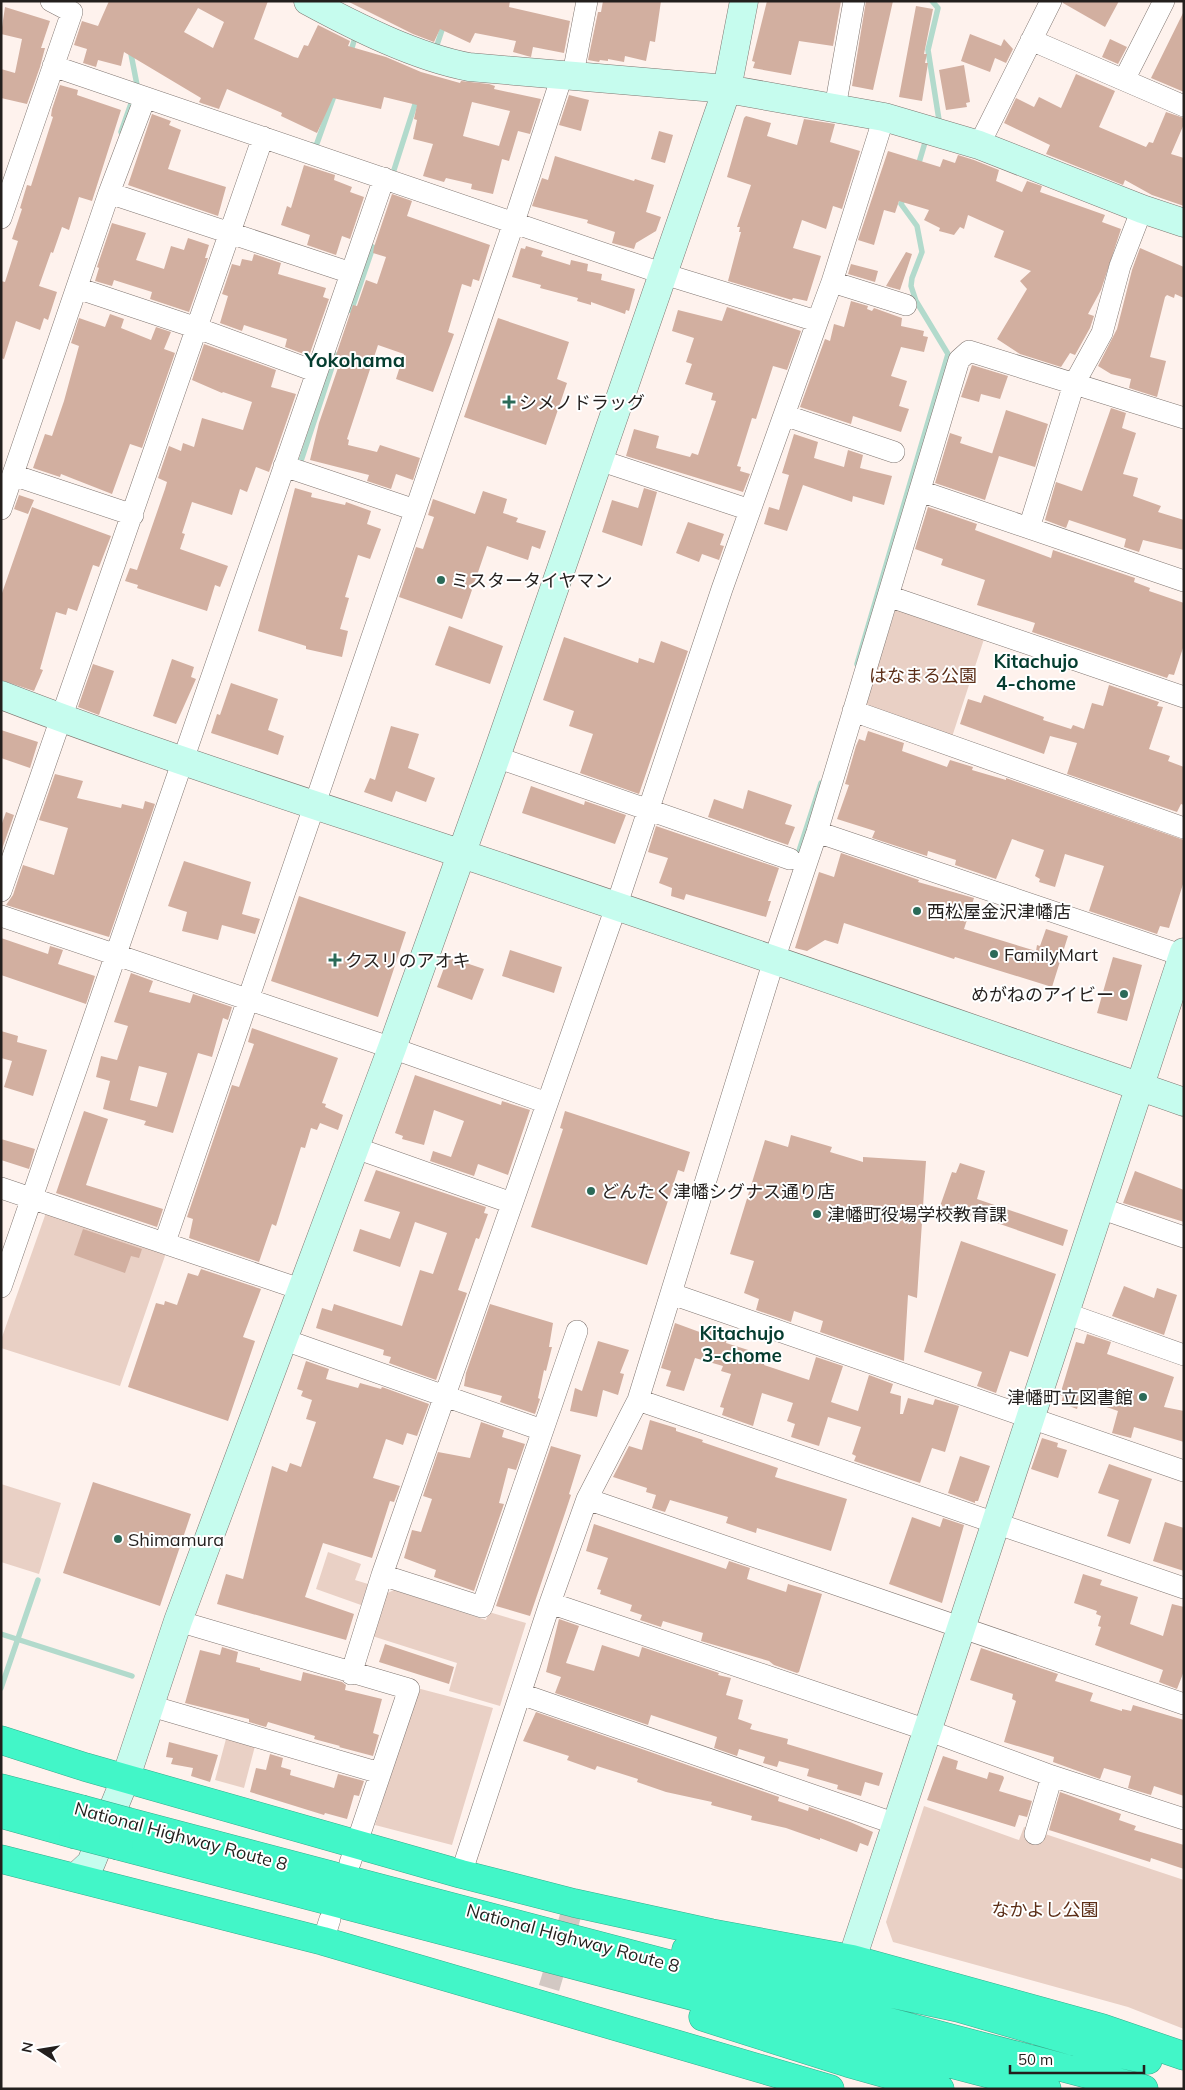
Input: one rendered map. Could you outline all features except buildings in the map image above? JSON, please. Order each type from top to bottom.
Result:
[{"type":"highway","points":[[1,1740],[85,1767],[126,1777],[354,1853],[461,1874],[573,1908],[711,1933],[850,1966],[1102,2028],[1184,2056]]},
{"type":"highway","points":[[1,1778],[42,1812]]},
{"type":"highway","name":"National Highway Route 8","points":[[1,1788],[42,1812],[77,1822],[546,1931],[1144,2089]]},
{"type":"highway","points":[[1,1821],[42,1812]]},
{"type":"highway","name":"National Highway Route 8","points":[[1,1814],[42,1812]]},
{"type":"highway","name":"National Highway Route 8","points":[[124,1834],[328,1921],[1047,2089]]},
{"type":"highway","points":[[1,1859],[76,1877],[404,1935],[658,2002],[848,2063],[940,2089]]},
{"type":"highway","points":[[328,1921],[546,1997],[820,2078]]},
{"type":"highway","points":[[546,1931],[625,1937],[940,2004],[1103,2050],[1184,2068]]},
{"type":"street","points":[[1,218],[75,6],[51,1]]},
{"type":"street","points":[[308,1],[420,54],[443,62],[469,67],[727,89],[884,117],[979,145],[1142,209],[1184,223]]},
{"type":"street","points":[[165,1242],[514,222],[568,74],[587,1]]},
{"type":"street","points":[[76,1877],[91,1863],[126,1777],[178,1621],[300,1289],[392,1048],[462,854],[727,89],[744,1]]},
{"type":"street","points":[[835,108],[854,1]]},
{"type":"street","points":[[979,145],[1051,1]]},
{"type":"street","points":[[1124,80],[1164,1]]},
{"type":"street","points":[[1031,40],[1184,106]]},
{"type":"street","points":[[53,66],[664,274],[810,319],[819,317]]},
{"type":"street","points":[[1,509],[109,193],[137,96]]},
{"type":"street","points":[[351,1674],[382,1575],[616,906],[750,510],[832,282],[884,117]]},
{"type":"street","points":[[1,891],[63,719],[263,136]]},
{"type":"street","points":[[1,1287],[384,178]]},
{"type":"street","points":[[109,193],[351,272]]},
{"type":"street","points":[[1029,528],[1074,384],[1102,333],[1120,266],[1142,209]]},
{"type":"street","points":[[832,282],[906,305]]},
{"type":"street","points":[[77,288],[197,328],[317,372]]},
{"type":"street","points":[[461,1874],[550,1603],[587,1499],[638,1400],[774,960],[817,832],[959,360],[969,351],[1184,418]]},
{"type":"street","points":[[784,415],[894,452]]},
{"type":"street","points":[[599,460],[750,510]]},
{"type":"street","points":[[284,466],[415,510]]},
{"type":"street","points":[[13,475],[133,515]]},
{"type":"street","points":[[920,491],[1184,581]]},
{"type":"street","points":[[888,596],[1184,697]]},
{"type":"street","points":[[1,695],[63,719],[183,759],[313,806],[616,906],[1184,1102]]},
{"type":"street","points":[[853,712],[1184,828]]},
{"type":"street","points":[[496,757],[790,859]]},
{"type":"street","points":[[817,832],[1183,954],[850,1966]]},
{"type":"street","points":[[1,916],[547,1102]]},
{"type":"street","points":[[353,1148],[512,1203]]},
{"type":"street","points":[[1,1188],[300,1289]]},
{"type":"street","points":[[1100,1208],[1184,1237]]},
{"type":"street","points":[[672,1294],[1184,1471]]},
{"type":"street","points":[[1065,1313],[1184,1355]]},
{"type":"street","points":[[382,1575],[482,1607],[577,1331]]},
{"type":"street","points":[[282,1339],[542,1430]]},
{"type":"street","points":[[638,1400],[1184,1588]]},
{"type":"street","points":[[587,1499],[1184,1704]]},
{"type":"street","points":[[550,1603],[927,1730],[1052,1776],[1184,1819]]},
{"type":"street","points":[[178,1621],[351,1674],[409,1689],[354,1853]]},
{"type":"street","points":[[521,1694],[896,1824]]},
{"type":"street","points":[[151,1706],[380,1773]]},
{"type":"street","points":[[1035,1834],[1052,1776]]},
{"type":"green space","name":"はなまる公園","points":[[897,605],[986,633],[951,740],[868,709],[865,704]]},
{"type":"green space","points":[[48,1207],[167,1250],[120,1386],[1,1348],[1,1340]]},
{"type":"green space","points":[[1,1484],[61,1503],[39,1574],[1,1562]]},
{"type":"green space","points":[[328,1552],[361,1564],[355,1580],[368,1584],[361,1605],[316,1589]]},
{"type":"green space","points":[[394,1590],[486,1620],[489,1612],[526,1623],[500,1706],[449,1691],[457,1663],[369,1635],[383,1595]]},
{"type":"green space","points":[[417,1688],[493,1708],[452,1845],[375,1825]]},
{"type":"green space","points":[[226,1739],[255,1746],[244,1788],[215,1780]]},
{"type":"green space","name":"なかよし公園","points":[[924,1806],[1019,1840],[1024,1827],[1184,1880],[1184,2029],[1128,2007],[893,1942],[886,1922]]},
{"type":"waterway","points":[[932,1],[938,8],[928,50],[939,120]]},
{"type":"waterway","points":[[437,45],[442,30],[447,24]]},
{"type":"waterway","points":[[350,54],[354,41]]},
{"type":"waterway","points":[[132,49],[136,89]]},
{"type":"waterway","points":[[312,145],[316,146],[335,93]]},
{"type":"waterway","points":[[121,132],[133,98]]},
{"type":"waterway","points":[[393,173],[417,98]]},
{"type":"waterway","points":[[918,166],[926,139]]},
{"type":"waterway","points":[[857,664],[948,354],[916,301],[911,286],[912,278],[922,252],[917,226],[901,204],[905,195]]},
{"type":"waterway","points":[[351,311],[373,247]]},
{"type":"waterway","points":[[300,464],[336,355]]},
{"type":"waterway","points":[[796,860],[821,783]]},
{"type":"waterway","points":[[1,1688],[38,1580]]},
{"type":"waterway","points":[[1,1634],[132,1676]]},
{"type":"tunnel","points":[[549,1988],[571,1914]]},
{"type":"place","name":"シメノドラッグ","points":[[509,402]]},
{"type":"place","name":"ミスタータイヤマン","points":[[441,580]]},
{"type":"place","name":"西松屋金沢津幡店","points":[[917,911]]},
{"type":"place","name":"FamilyMart","points":[[994,954]]},
{"type":"place","name":"クスリのアオキ","points":[[335,960]]},
{"type":"place","name":"めがねのアイビー","points":[[1124,994]]},
{"type":"place","name":"どんたく津幡シグナス通り店","points":[[591,1191]]},
{"type":"place","name":"津幡町役場学校教育課","points":[[817,1214]]},
{"type":"place","name":"津幡町立図書館","points":[[1143,1397]]},
{"type":"place","name":"Shimamura","points":[[118,1539]]},
{"type":"district","name":"Yokohama","points":[[355,359]]},
{"type":"district","name":"Kitachujo 4-chome","points":[[1036,672]]},
{"type":"district","name":"Kitachujo 3-chome","points":[[742,1344]]}]
